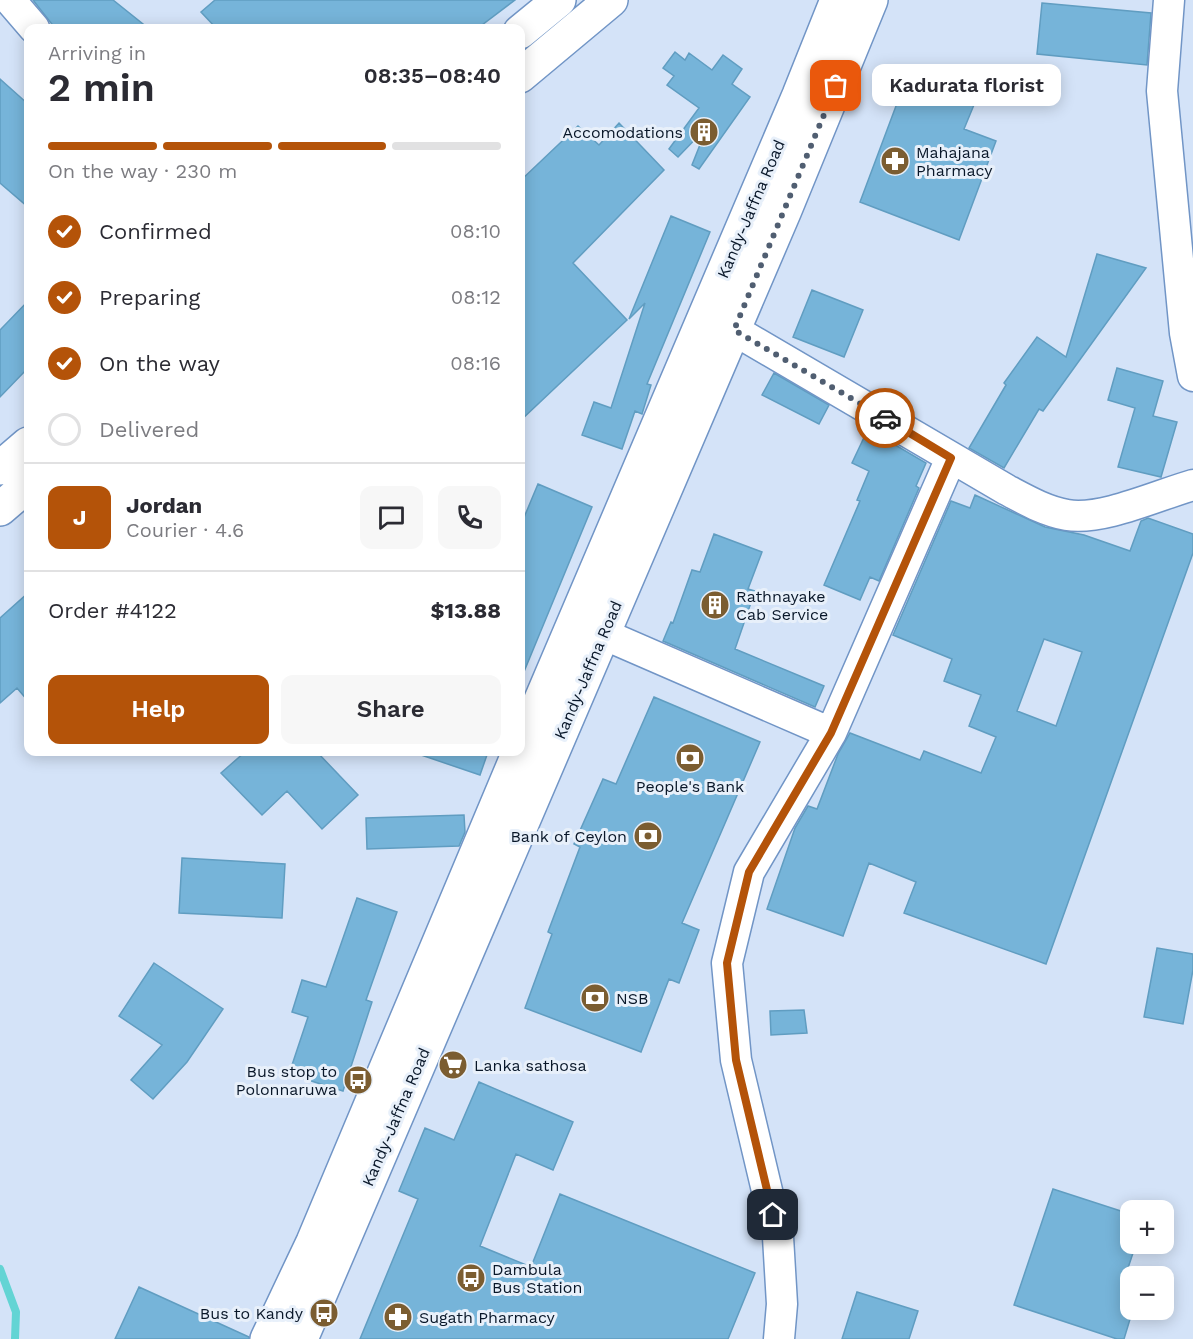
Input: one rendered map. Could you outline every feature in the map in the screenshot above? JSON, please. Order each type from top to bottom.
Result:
[{"type":"highway","points":[[525,28],[559,0]]},
{"type":"highway","points":[[525,72],[611,0]]},
{"type":"highway","name":"Kandy-Jaffna Road","points":[[301,1339],[589,628],[837,0]]},
{"type":"highway","name":"Kandy-Jaffna Road","points":[[589,628],[734,330],[871,0]]},
{"type":"highway","points":[[0,468],[24,447]]},
{"type":"highway","points":[[0,509],[24,488]]},
{"type":"highway","name":"Kandy-Jaffna Road","points":[[525,744],[553,713]]},
{"type":"highway","name":"Kandy-Jaffna Road","points":[[267,1339],[313,1242],[517,756]]},
{"type":"street","points":[[10,0],[30,24]]},
{"type":"street","points":[[1168,0],[1162,91],[1185,333],[1193,376]]},
{"type":"street","points":[[734,330],[951,458],[1030,502],[1066,515],[1083,517],[1104,513],[1193,485]]},
{"type":"street","points":[[779,1339],[782,1304],[778,1237],[736,1060],[727,963],[749,872],[831,733],[951,458]]},
{"type":"street","points":[[589,628],[831,733]]},
{"type":"building","points":[[33,0],[113,0],[143,24],[52,24]]},
{"type":"building","points":[[215,0],[515,0],[483,24],[212,24],[201,12]]},
{"type":"building","points":[[1042,3],[1151,13],[1147,65],[1037,54]]},
{"type":"building","name":"Accomodations","points":[[675,52],[685,60],[689,53],[712,70],[723,55],[742,69],[732,84],[750,97],[699,169],[692,165],[707,127],[678,157],[669,149],[699,108],[667,85],[674,76],[663,68]]},
{"type":"building","points":[[908,74],[976,100],[964,129],[996,141],[959,240],[860,202]]},
{"type":"building","points":[[0,79],[24,100],[24,204],[0,183]]},
{"type":"building","points":[[619,123],[664,170],[573,263],[627,320],[525,416],[525,176],[578,126],[599,145]]},
{"type":"building","points":[[671,216],[710,232],[647,384],[651,385],[642,414],[635,411],[622,449],[582,435],[594,402],[611,408],[645,303],[629,319]]},
{"type":"building","points":[[1097,254],[1146,268],[1043,411],[1039,409],[1004,468],[969,448],[1006,385],[1004,383],[1037,337],[1066,357]]},
{"type":"building","points":[[812,290],[863,310],[844,357],[793,337]]},
{"type":"building","points":[[24,305],[24,372],[0,397],[0,330]]},
{"type":"building","points":[[1117,368],[1163,381],[1153,416],[1177,422],[1161,477],[1118,467],[1135,408],[1108,400]]},
{"type":"building","points":[[774,373],[829,405],[819,424],[762,395]]},
{"type":"building","points":[[868,429],[926,463],[916,486],[919,488],[879,581],[870,577],[860,600],[824,585],[860,501],[857,500],[869,471],[852,463]]},
{"type":"building","points":[[538,484],[592,507],[525,669],[525,515]]},
{"type":"building","points":[[975,495],[1045,527],[1084,535],[1130,551],[1141,521],[1148,518],[1193,534],[1193,553],[1046,964],[904,913],[916,882],[869,863],[843,936],[767,909],[795,828],[808,806],[817,809],[838,754],[850,733],[920,760],[924,751],[981,773],[996,737],[969,726],[981,695],[944,681],[952,659],[893,635],[951,501],[970,508]],"holes":[[[1044,639],[1082,652],[1056,726],[1017,711]]]},
{"type":"building","points":[[714,534],[762,552],[748,589],[755,591],[735,649],[824,686],[815,707],[663,641],[671,622],[673,623],[692,570],[700,572]]},
{"type":"building","points":[[24,597],[24,696],[17,688],[0,703],[0,618]]},
{"type":"building","points":[[654,697],[760,742],[682,923],[699,930],[679,983],[669,979],[641,1052],[525,1008],[552,934],[548,932],[580,847],[574,844],[603,779],[616,784]]},
{"type":"building","points":[[240,756],[321,756],[358,795],[322,829],[287,791],[262,815],[221,773]]},
{"type":"building","points":[[424,756],[487,756],[480,775]]},
{"type":"building","points":[[464,815],[465,832],[459,846],[367,849],[366,818]]},
{"type":"building","points":[[182,858],[285,864],[282,918],[179,913]]},
{"type":"building","points":[[357,898],[397,912],[366,1000],[372,1002],[343,1091],[289,1074],[308,1017],[292,1012],[302,980],[326,987]]},
{"type":"building","points":[[1157,948],[1193,954],[1193,970],[1183,1024],[1144,1017]]},
{"type":"building","points":[[154,963],[223,1009],[187,1062],[153,1099],[131,1080],[162,1045],[119,1016]]},
{"type":"building","points":[[804,1010],[807,1033],[771,1035],[770,1011]]},
{"type":"building","points":[[479,1082],[573,1122],[553,1170],[516,1154],[480,1246],[531,1267],[560,1194],[755,1273],[728,1339],[360,1339],[418,1199],[399,1191],[425,1128],[454,1140]]},
{"type":"building","points":[[1053,1189],[1120,1211],[1120,1254],[1133,1254],[1129,1266],[1120,1266],[1120,1320],[1130,1320],[1124,1339],[1117,1339],[1014,1305]]},
{"type":"building","points":[[139,1287],[249,1337],[249,1339],[115,1339]]},
{"type":"building","points":[[857,1292],[918,1311],[909,1339],[842,1339]]},
{"type":"waterway","points":[[0,1269],[16,1312],[15,1339]]},
{"type":"way so far","points":[[836,86],[734,330],[885,418]]},
{"type":"place","name":"Kadurata florist","points":[[836,86]]},
{"type":"place","name":"Accomodations","points":[[704,132]]},
{"type":"place","name":"Mahajana Pharmacy","points":[[895,161]]},
{"type":"place","name":"Rathnayake Cab Service","points":[[715,605]]},
{"type":"place","name":"People's Bank","points":[[690,758]]},
{"type":"place","name":"Bank of Ceylon","points":[[648,836]]},
{"type":"place","name":"NSB","points":[[595,998]]},
{"type":"place","name":"Lanka sathosa","points":[[453,1065]]},
{"type":"place","name":"Bus stop to Polonnaruwa","points":[[358,1080]]},
{"type":"place","name":"Dambula Bus Station","points":[[471,1278]]},
{"type":"place","name":"Bus to Kandy","points":[[324,1313]]},
{"type":"place","name":"Sugath Pharmacy","points":[[398,1317]]},
{"type":"route","points":[[773,1215],[736,1060],[727,963],[749,872],[831,733],[951,458],[885,418]]}]
